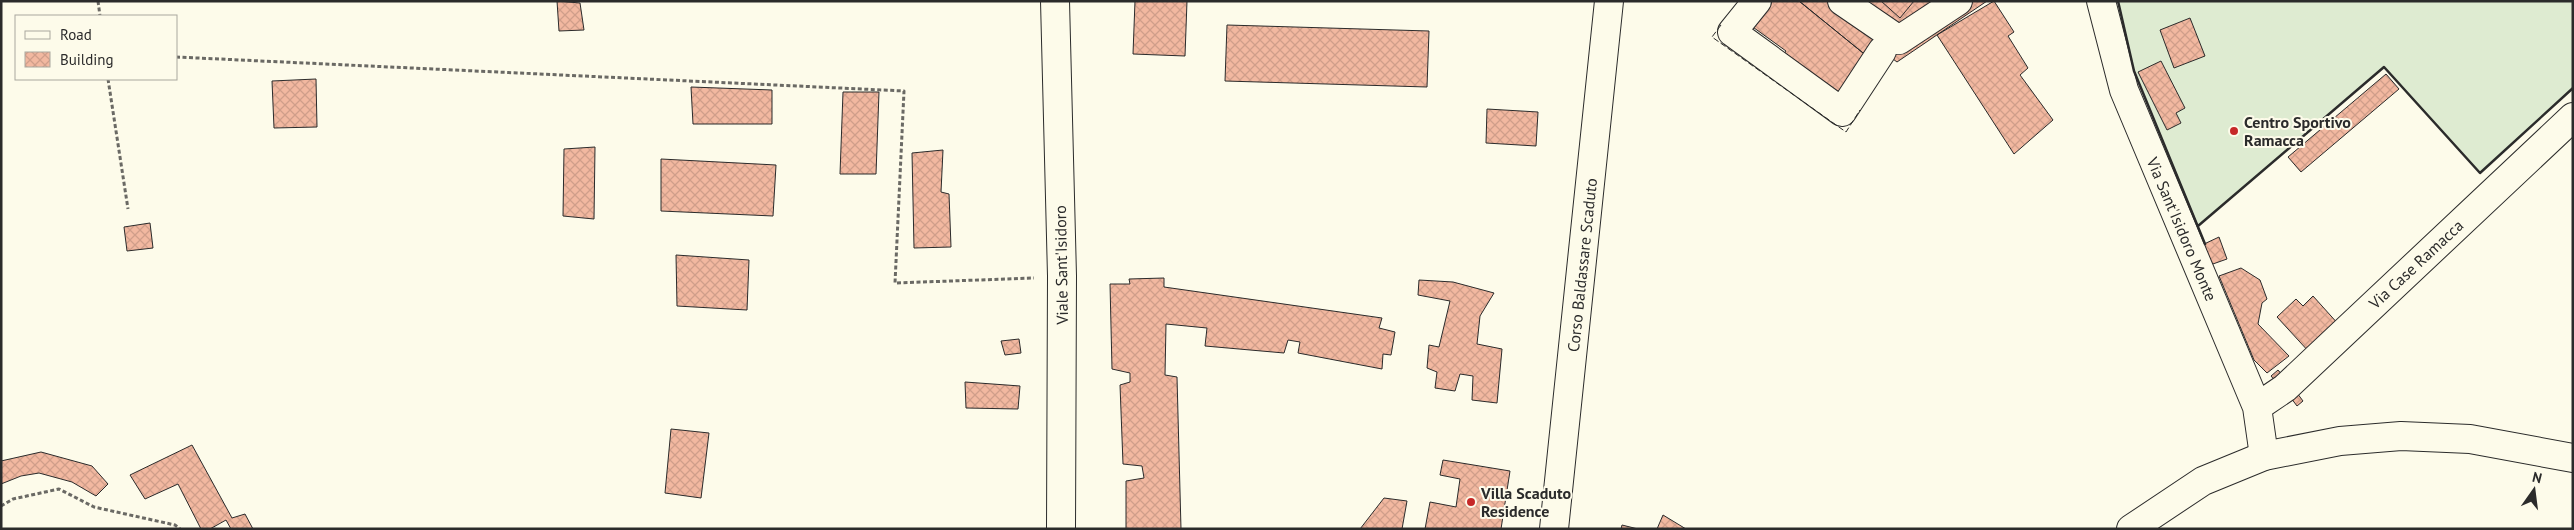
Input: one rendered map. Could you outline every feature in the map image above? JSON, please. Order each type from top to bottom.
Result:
[{"type":"street","name":"Viale Sant'Isidoro","points":[[1056,1],[1062,276],[1061,529]]},
{"type":"street","name":"Corso Baldassare Scaduto","points":[[1554,529],[1609,1]]},
{"type":"street","points":[[1756,1],[1732,32],[1842,112],[1877,54]]},
{"type":"street","points":[[1842,1],[1899,40],[1958,1]]},
{"type":"street","name":"Via Sant'Isidoro Monte","points":[[2101,1],[2124,90],[2257,407],[2264,456]]},
{"type":"street","name":"Via Case Ramacca","points":[[2257,407],[2285,388],[2573,117]]},
{"type":"street","points":[[2131,529],[2203,481],[2264,456],[2340,441],[2402,436],[2470,439],[2573,458]]},
{"type":"path","points":[[98,1],[100,15]]},
{"type":"path","points":[[178,58],[904,91],[895,283],[1062,276]]},
{"type":"path","points":[[108,80],[128,209]]},
{"type":"path","points":[[1,506],[13,499],[59,489],[94,507],[175,525],[180,529]]},
{"type":"green space","name":"Centro Sportivo Ramacca","points":[[2118,1],[2573,1],[2573,88],[2480,173],[2384,67],[2198,226],[2134,71]]},
{"type":"building","points":[[557,1],[580,3],[584,30],[559,31]]},
{"type":"building","points":[[1135,1],[1187,1],[1185,56],[1133,54]]},
{"type":"building","points":[[1768,1],[1799,1],[1868,57],[1837,97],[1796,61],[1792,65],[1782,57],[1786,51],[1750,25]]},
{"type":"building","points":[[1799,1],[1987,1],[1897,62],[1877,47],[1868,57]]},
{"type":"building","points":[[1881,1],[1914,1],[1900,18]]},
{"type":"building","points":[[1994,1],[2014,32],[2008,36],[2028,68],[2020,75],[2053,120],[2014,154],[1937,35]]},
{"type":"building","points":[[2190,18],[2205,56],[2174,68],[2160,30]]},
{"type":"building","points":[[1227,25],[1429,31],[1427,87],[1225,81]]},
{"type":"building","points":[[2161,61],[2185,108],[2176,113],[2181,123],[2167,130],[2138,72]]},
{"type":"building","points":[[2386,74],[2399,89],[2301,172],[2288,157]]},
{"type":"building","points":[[316,79],[317,127],[274,128],[272,81]]},
{"type":"building","points":[[691,87],[772,90],[772,124],[693,124]]},
{"type":"building","points":[[843,92],[879,92],[876,174],[840,174]]},
{"type":"building","points":[[1487,109],[1538,112],[1536,146],[1486,143]]},
{"type":"building","points":[[595,147],[594,219],[563,216],[564,149]]},
{"type":"building","points":[[943,150],[941,192],[949,194],[951,247],[914,248],[912,153]]},
{"type":"building","points":[[661,159],[776,165],[773,216],[661,211]]},
{"type":"building","points":[[150,223],[153,248],[127,251],[124,227]]},
{"type":"building","points":[[2219,237],[2227,259],[2210,265],[2202,245]]},
{"type":"building","points":[[676,255],[749,260],[747,310],[677,306]]},
{"type":"building","points":[[2241,268],[2260,280],[2267,299],[2262,303],[2258,324],[2289,356],[2267,373],[2254,360],[2219,276]]},
{"type":"building","points":[[1164,278],[1164,287],[1382,318],[1379,328],[1395,332],[1391,355],[1383,354],[1382,369],[1298,353],[1300,342],[1288,340],[1284,353],[1205,346],[1207,328],[1166,324],[1165,375],[1177,377],[1181,529],[1126,529],[1126,481],[1144,478],[1142,466],[1123,464],[1120,385],[1130,382],[1130,373],[1112,369],[1110,284],[1130,284],[1129,279]]},
{"type":"building","points":[[1419,280],[1453,282],[1494,293],[1480,316],[1477,344],[1502,349],[1497,403],[1472,400],[1473,376],[1460,374],[1455,391],[1435,388],[1437,372],[1427,368],[1429,345],[1439,347],[1450,301],[1418,295]]},
{"type":"building","points":[[2313,296],[2340,326],[2310,353],[2277,317],[2296,299],[2303,306]]},
{"type":"building","points":[[1019,339],[1021,353],[1005,355],[1001,341]]},
{"type":"building","points":[[2278,370],[2284,377],[2277,383],[2271,376]]},
{"type":"building","points":[[965,382],[1020,386],[1018,409],[966,408]]},
{"type":"building","points":[[2297,393],[2303,401],[2297,406],[2291,398]]},
{"type":"building","points":[[671,429],[709,433],[701,498],[665,493]]},
{"type":"building","points":[[192,445],[232,518],[245,514],[253,529],[231,529],[226,520],[210,529],[201,529],[178,484],[145,499],[130,475]]},
{"type":"building","points":[[41,452],[92,466],[108,484],[96,496],[72,482],[39,473],[21,476],[1,484],[1,461]]},
{"type":"building","points":[[1443,460],[1510,471],[1501,529],[1425,529],[1430,502],[1456,507],[1460,479],[1440,475]]},
{"type":"building","points":[[1384,498],[1407,501],[1402,529],[1360,529]]},
{"type":"building","points":[[1663,515],[1686,529],[1657,529]]},
{"type":"building","points":[[1622,525],[1638,529],[1621,529]]},
{"type":"fence","points":[[1721,25],[1712,37],[1846,132],[1860,110]]},
{"type":"wall","points":[[2118,1],[2134,71],[2205,244]]},
{"type":"wall","points":[[2198,226],[2384,67],[2480,173],[2573,88]]},
{"type":"place","name":"Centro Sportivo Ramacca","points":[[2234,131]]},
{"type":"place","name":"Villa Scaduto Residence","points":[[1471,502]]}]
